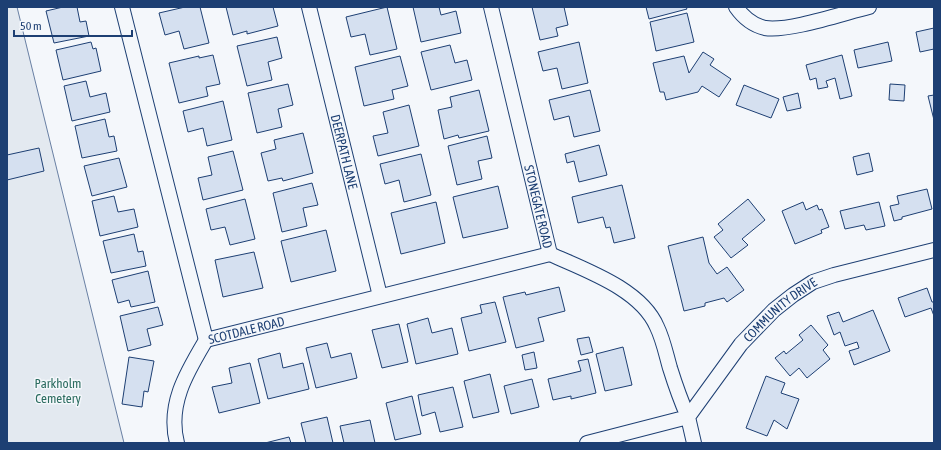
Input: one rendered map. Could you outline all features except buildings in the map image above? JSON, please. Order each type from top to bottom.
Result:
[{"type":"street","name":"SCOTDALE ROAD","points":[[122,7],[206,340],[550,254]]},
{"type":"street","name":"DEERPATH LANE","points":[[309,7],[380,296]]},
{"type":"street","name":"STONEGATE ROAD","points":[[491,7],[550,254],[596,275],[641,303],[657,326],[688,417]]},
{"type":"street","points":[[736,7],[743,17],[754,24],[765,28],[781,29],[869,7]]},
{"type":"street","name":"COMMUNITY DRIVE","points":[[688,417],[741,344],[768,315],[793,295],[813,282],[834,275],[934,250]]},
{"type":"street","points":[[177,443],[174,432],[178,393],[206,340]]},
{"type":"street","points":[[587,443],[688,417],[694,443]]},
{"type":"green space","name":"Parkholm Cemetery","points":[[7,7],[17,7],[124,443],[7,443]]}]
